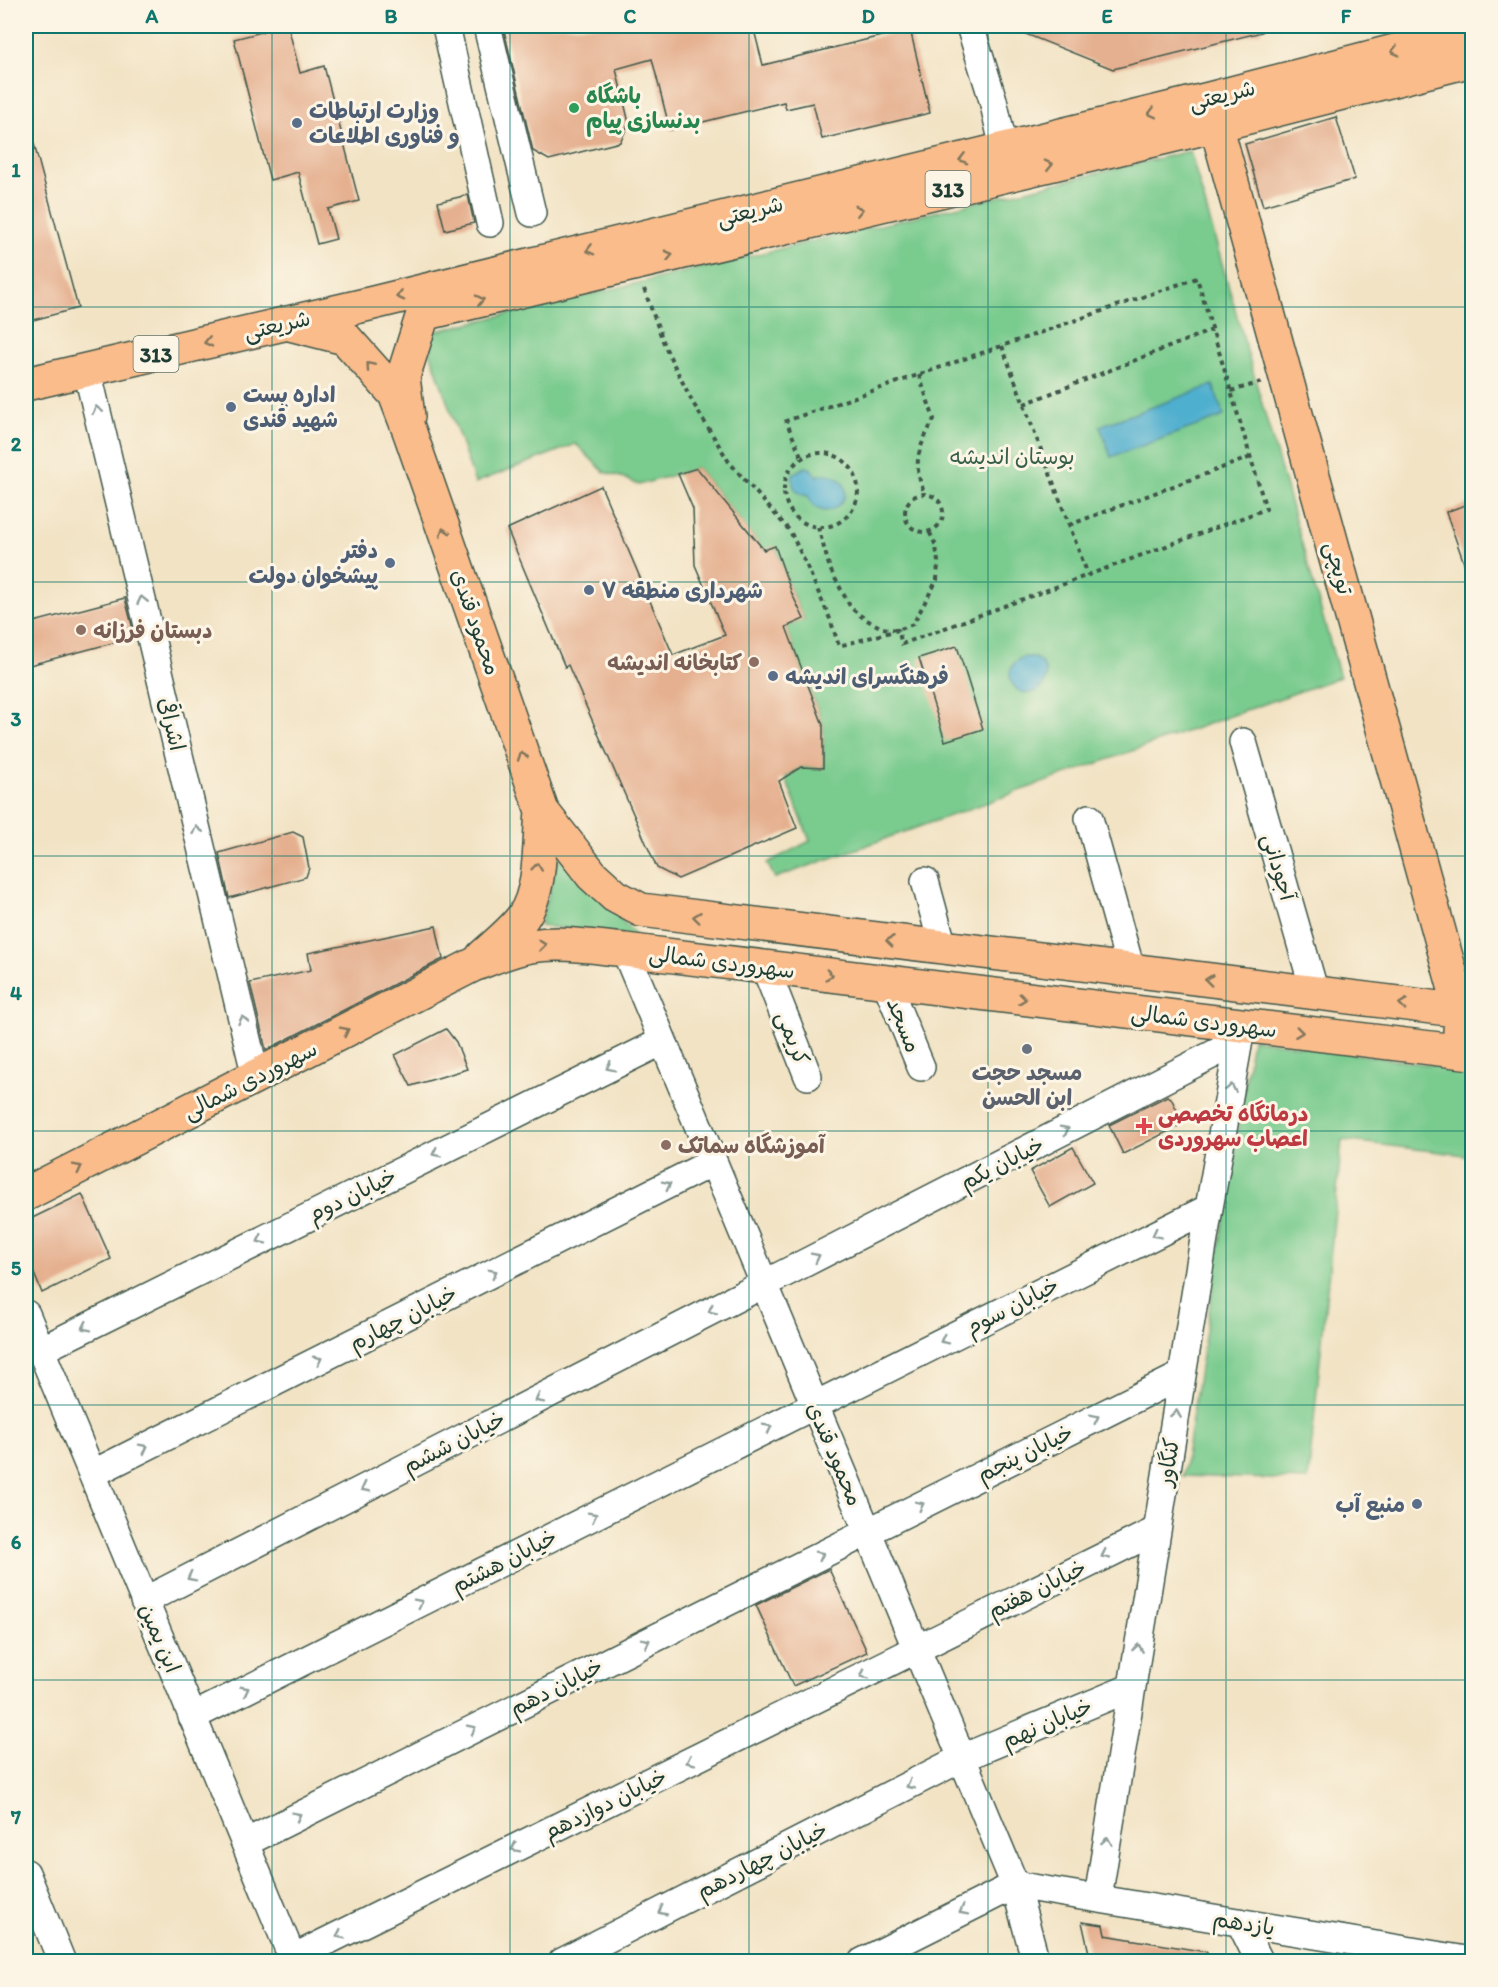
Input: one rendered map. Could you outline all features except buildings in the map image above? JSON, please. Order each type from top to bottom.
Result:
[{"type":"main road","name":"شریعتی","points":[[423,314],[635,263],[1471,43]]},
{"type":"main road","name":"شریعتی","points":[[26,384],[1004,149],[1213,112]]},
{"type":"main road","name":"توپچی","points":[[1213,112],[1467,1011],[1466,1052]]},
{"type":"main road","name":"محمود قندی","points":[[410,433],[403,377],[423,314]]},
{"type":"main road","name":"محمود قندی","points":[[285,323],[345,338],[394,394],[410,433],[542,811]]},
{"type":"main road","name":"سهروردی شمالی","points":[[542,811],[592,875],[615,896],[641,910],[1467,1011]]},
{"type":"main road","points":[[474,965],[522,919],[531,903],[537,873],[542,811]]},
{"type":"main road","name":"سهروردی شمالی","points":[[26,1194],[474,965],[520,948],[533,946],[555,944],[625,950],[765,967],[1241,1033],[1466,1052]]},
{"type":"street","points":[[446,26],[490,223]]},
{"type":"street","points":[[487,26],[532,213]]},
{"type":"street","points":[[970,26],[993,100],[1004,149]]},
{"type":"street","name":"اشراقی","points":[[87,370],[256,1077]]},
{"type":"street","name":"آجودانی","points":[[1244,742],[1315,993]]},
{"type":"street","points":[[1089,818],[1131,970]]},
{"type":"street","points":[[925,881],[943,947]]},
{"type":"street","name":"محمود قندی","points":[[625,950],[1015,1885],[1036,1962]]},
{"type":"street","name":"کریمی","points":[[765,967],[808,1076]]},
{"type":"street","name":"مسجد","points":[[886,982],[921,1067]]},
{"type":"street","name":"کنگاور","points":[[1098,1898],[1209,1208],[1241,1033]]},
{"type":"street","name":"خیابان یکم","points":[[764,1284],[1241,1033]]},
{"type":"street","name":"خیابان دوم","points":[[41,1350],[663,1041]]},
{"type":"street","name":"خیابان چهارم","points":[[92,1474],[713,1162]]},
{"type":"street","name":"خیابان سوم","points":[[815,1405],[1209,1208]]},
{"type":"street","name":"خیابان ششم","points":[[144,1601],[764,1284]]},
{"type":"street","name":"ابن یمین","points":[[26,1314],[293,1960]]},
{"type":"street","name":"خیابان پنجم","points":[[868,1532],[1182,1375]]},
{"type":"street","name":"خیابان هشتم","points":[[192,1717],[815,1405]]},
{"type":"street","name":"خیابان هفتم","points":[[917,1649],[1157,1530]]},
{"type":"street","name":"خیابان دهم","points":[[245,1843],[868,1532]]},
{"type":"street","name":"خیابان دوازدهم","points":[[293,1960],[917,1649]]},
{"type":"street","name":"خیابان نهم","points":[[962,1758],[1132,1687]]},
{"type":"street","name":"خیابان چهاردهم","points":[[562,1962],[962,1758]]},
{"type":"street","points":[[26,1873],[62,1962]]},
{"type":"street","points":[[862,1962],[1015,1885]]},
{"type":"street","name":"یازدهم","points":[[1015,1885],[1240,1922],[1355,1951],[1473,1961]]},
{"type":"street","points":[[1240,1922],[1260,1962]]},
{"type":"path","points":[[635,263],[666,349],[693,404],[729,462],[789,531],[830,619],[838,646],[913,624],[937,580],[936,546],[929,531]]},
{"type":"path","points":[[802,458],[786,421],[1197,279],[1266,509],[902,644],[898,630]]},
{"type":"path","points":[[1024,404],[1212,330]]},
{"type":"path","points":[[1002,346],[1088,575]]},
{"type":"path","points":[[920,375],[934,419],[919,452],[916,466],[925,494]]},
{"type":"path","points":[[813,453],[826,453],[838,457],[855,475],[858,488],[857,500],[843,521],[831,526],[807,525],[790,510],[785,499],[786,477],[792,467],[802,458],[813,453]]},
{"type":"path","points":[[1069,525],[1251,457]]},
{"type":"path","points":[[925,494],[936,498],[942,508],[942,520],[939,525],[923,532],[911,527],[906,516],[908,503],[918,495],[925,494]]},
{"type":"path","points":[[818,527],[830,570],[851,608],[882,628],[898,630]]},
{"type":"green space","name":"بوستان اندیشه","points":[[1190,151],[1340,677],[775,878],[767,863],[810,841],[785,777],[801,767],[823,768],[823,725],[786,627],[804,619],[775,547],[764,550],[697,468],[639,485],[604,472],[576,444],[475,483],[424,334]]},
{"type":"green space","points":[[559,856],[637,936],[540,926]]},
{"type":"green space","points":[[1252,1039],[1472,1071],[1472,1156],[1342,1140],[1308,1480],[1183,1476]]},
{"type":"water","points":[[1213,385],[1224,416],[1111,457],[1100,426]]},
{"type":"water","points":[[805,467],[810,468],[817,476],[826,474],[836,477],[843,484],[845,492],[838,506],[830,510],[822,510],[814,506],[808,496],[797,491],[793,486],[793,474]]},
{"type":"water","points":[[1028,657],[1041,662],[1046,675],[1041,688],[1028,693],[1015,688],[1010,675],[1015,662]]},
{"type":"place","name":"باشگاه بدنسازی پیام","points":[[574,108]]},
{"type":"place","name":"وزارت ارتباطات و فناوری اطلاعات","points":[[297,123]]},
{"type":"place","name":"اداره پست شهید قندی","points":[[231,407]]},
{"type":"place","name":"دفتر پیشخوان دولت","points":[[390,563]]},
{"type":"place","name":"شهرداری منطقه ۷","points":[[589,590]]},
{"type":"place","name":"دبستان فرزانه","points":[[81,630]]},
{"type":"place","name":"کتابخانه اندیشه","points":[[754,662]]},
{"type":"place","name":"فرهنگسرای اندیشه","points":[[773,676]]},
{"type":"place","name":"مسجد حجت ابن الحسن","points":[[1027,1049]]},
{"type":"place","name":"درمانگاه تخصصی اعصاب سهروردی","points":[[1144,1126]]},
{"type":"place","name":"آموزشگاه سماتک","points":[[666,1145]]},
{"type":"place","name":"منبع آب","points":[[1417,1504]]}]
